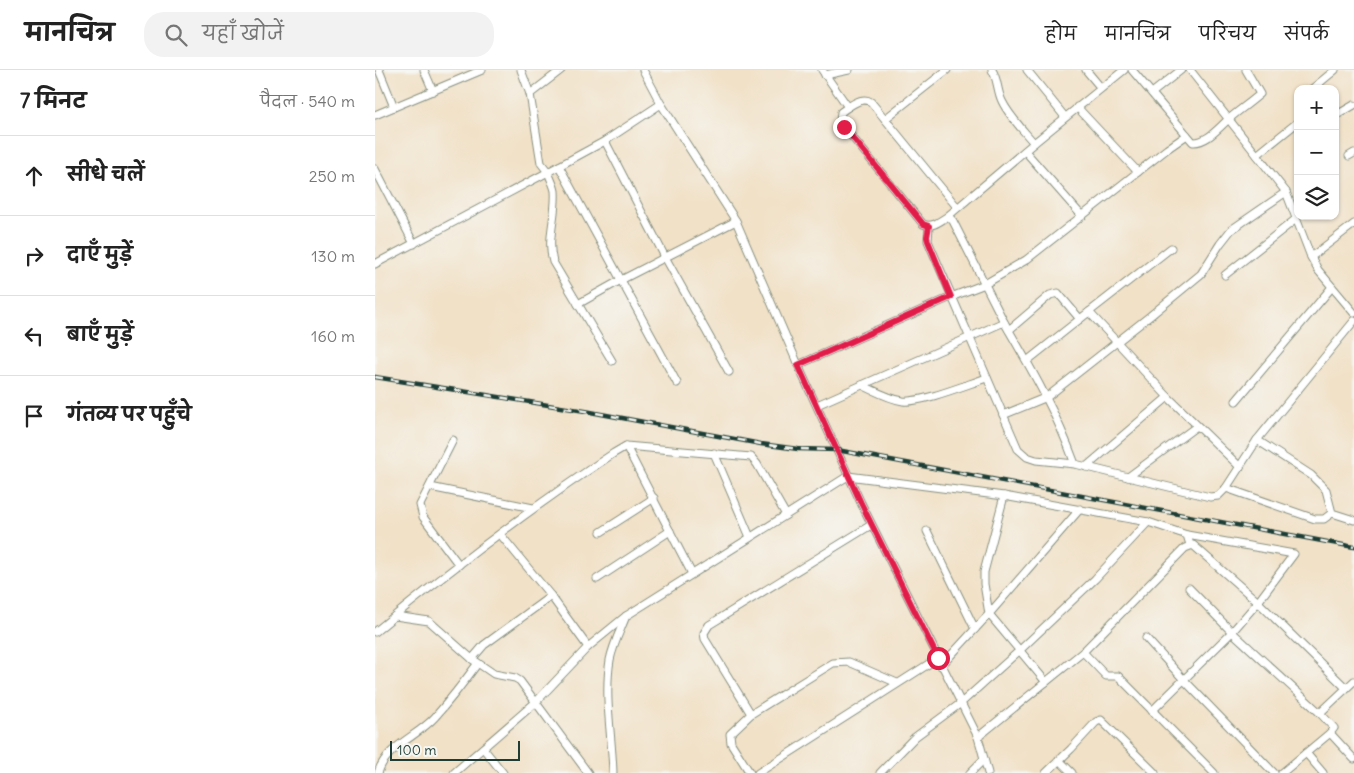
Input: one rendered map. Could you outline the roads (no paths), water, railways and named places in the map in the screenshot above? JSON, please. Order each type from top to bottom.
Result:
[{"type":"street","points":[[379,70],[394,107]]},
{"type":"street","points":[[423,70],[433,91]]},
{"type":"street","points":[[375,115],[479,70]]},
{"type":"street","points":[[521,70],[531,94],[541,163],[548,172],[555,189],[550,254],[612,361]]},
{"type":"street","points":[[531,94],[561,70]]},
{"type":"street","points":[[643,70],[661,104],[736,221],[848,476],[978,737],[988,773]]},
{"type":"street","points":[[824,72],[849,70]]},
{"type":"street","points":[[885,119],[947,70]]},
{"type":"street","points":[[992,70],[996,75],[999,92],[1005,108],[1034,143]]},
{"type":"street","points":[[1027,70],[1065,117]]},
{"type":"street","points":[[1086,70],[1101,88]]},
{"type":"street","points":[[957,207],[868,100],[862,100],[848,106],[841,112],[840,121],[844,127],[923,224],[929,226],[949,216],[957,207],[1123,70]]},
{"type":"street","points":[[1132,70],[1193,142],[1198,142],[1215,132],[1260,94],[1246,70]]},
{"type":"street","points":[[1151,93],[1181,70]]},
{"type":"street","points":[[1190,70],[1286,192],[1294,214]]},
{"type":"street","points":[[1317,85],[1335,70]]},
{"type":"street","points":[[824,72],[848,106]]},
{"type":"street","points":[[375,262],[414,244],[605,141],[661,104]]},
{"type":"street","points":[[1339,114],[1354,106]]},
{"type":"street","points":[[1077,108],[1138,172]]},
{"type":"street","points":[[1257,155],[1294,125]]},
{"type":"street","points":[[798,365],[951,297],[985,284],[1026,260],[1187,135]]},
{"type":"street","points":[[605,141],[665,257],[729,372]]},
{"type":"street","points":[[1025,151],[1082,216]]},
{"type":"street","points":[[559,166],[677,383]]},
{"type":"street","points":[[376,172],[414,244]]},
{"type":"street","points":[[1003,415],[1047,397],[1117,342],[1201,274],[1231,230],[1286,192]]},
{"type":"street","points":[[949,216],[1004,322],[1047,397],[1075,464]]},
{"type":"street","points":[[1225,275],[1295,220]]},
{"type":"street","points":[[1296,220],[1318,270],[1354,312]]},
{"type":"street","points":[[578,304],[736,221]]},
{"type":"street","points":[[1311,257],[1354,224]]},
{"type":"street","points":[[929,226],[928,241],[1003,415],[1019,449],[1027,457],[1036,460],[1075,464],[1210,497],[1218,496],[1226,488],[1257,440],[1354,322]]},
{"type":"street","points":[[1027,361],[1171,248]]},
{"type":"street","points":[[1236,402],[1332,287]]},
{"type":"street","points":[[1009,330],[1050,295],[1055,293],[1058,293],[1080,319]]},
{"type":"street","points":[[1089,312],[1197,426],[1240,467]]},
{"type":"street","points":[[817,405],[970,339],[1004,322]]},
{"type":"street","points":[[862,385],[893,399],[905,401],[931,396],[987,378]]},
{"type":"street","points":[[1086,467],[1168,396]]},
{"type":"street","points":[[1128,477],[1197,426]]},
{"type":"street","points":[[453,440],[420,505],[421,513],[459,565]]},
{"type":"street","points":[[1257,440],[1311,475],[1327,490],[1332,513]]},
{"type":"street","points":[[375,632],[533,508],[614,452],[626,446],[751,457],[757,464],[786,515]]},
{"type":"street","points":[[626,446],[692,574]]},
{"type":"street","points":[[714,453],[750,537]]},
{"type":"street","points":[[454,773],[536,702],[588,647],[626,616],[848,476],[1004,496],[1080,509],[1148,522],[1187,535],[1294,554],[1258,602],[1185,681],[1153,711]]},
{"type":"street","points":[[430,487],[533,508]]},
{"type":"street","points":[[1226,488],[1315,519],[1324,519],[1332,513]]},
{"type":"street","points":[[1004,496],[984,572],[989,614],[1046,682]]},
{"type":"street","points":[[601,532],[654,498]]},
{"type":"street","points":[[941,666],[1080,509]]},
{"type":"street","points":[[1332,513],[1354,520]]},
{"type":"street","points":[[880,773],[915,737],[961,703],[1019,651],[1095,579],[1148,522]]},
{"type":"street","points":[[751,714],[705,639],[704,633],[709,625],[871,525]]},
{"type":"street","points":[[597,579],[670,531]]},
{"type":"street","points":[[927,531],[975,629]]},
{"type":"street","points":[[500,534],[551,596],[588,647]]},
{"type":"street","points":[[1187,535],[1190,545],[1258,602],[1346,688]]},
{"type":"street","points":[[978,737],[1083,652],[1190,545]]},
{"type":"street","points":[[1189,588],[1231,632],[1335,728],[1282,773]]},
{"type":"street","points":[[378,773],[381,764],[390,752],[433,719],[485,645],[551,596]]},
{"type":"street","points":[[395,616],[429,621],[475,661],[494,674],[515,678],[520,681],[587,773]]},
{"type":"street","points":[[613,773],[608,691],[610,661],[626,616]]},
{"type":"street","points":[[1146,638],[1274,773]]},
{"type":"street","points":[[1083,652],[1106,676],[1118,676],[1214,773]]},
{"type":"street","points":[[757,773],[938,658]]},
{"type":"street","points":[[750,773],[731,743],[730,734],[751,714],[833,663],[849,662],[897,683]]},
{"type":"street","points":[[1320,713],[1354,680]]},
{"type":"street","points":[[1046,773],[1096,722],[1101,720],[1153,772]]},
{"type":"street","points":[[1330,733],[1354,759]]},
{"type":"street","points":[[1348,752],[1354,746]]},
{"type":"street","points":[[483,748],[503,773]]},
{"type":"street","points":[[1306,753],[1323,773]]},
{"type":"street","points":[[970,773],[984,759]]},
{"type":"street","points":[[1059,760],[1071,773]]},
{"type":"railway","points":[[375,377],[585,411],[761,444],[798,449],[837,450],[1354,547]]}]
